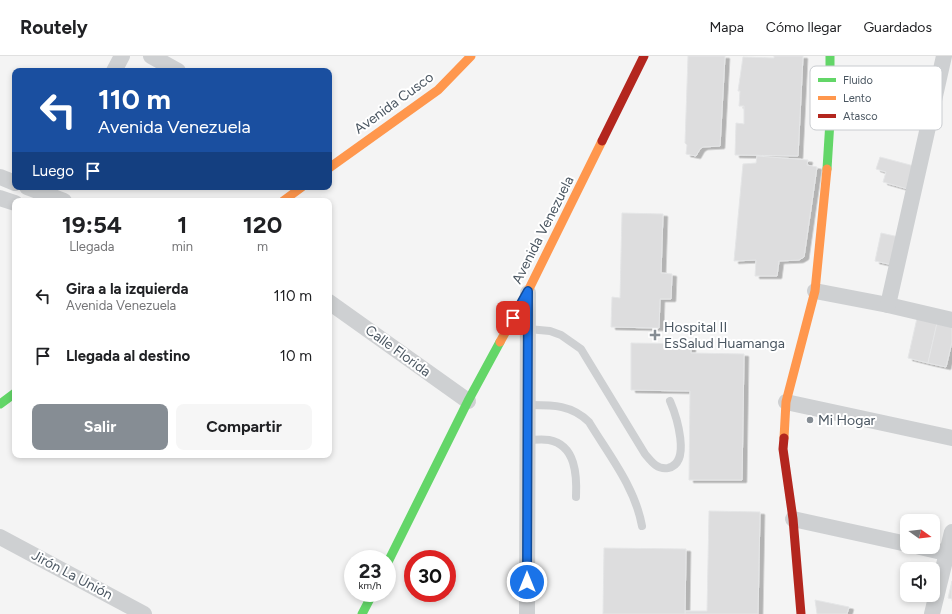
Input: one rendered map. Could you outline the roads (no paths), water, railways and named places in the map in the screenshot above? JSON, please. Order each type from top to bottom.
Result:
[{"type":"main road","name":"Avenida Cusco","points":[[333,159],[438,90],[471,56]]},
{"type":"main road","name":"Avenida Venezuela","points":[[394,550],[468,401],[528,291],[644,56]]},
{"type":"main road","points":[[830,56],[830,66]]},
{"type":"main road","points":[[801,614],[793,519],[783,449],[786,402],[815,291],[829,130]]},
{"type":"main road","points":[[287,198],[298,190]]},
{"type":"main road","points":[[0,404],[12,395]]},
{"type":"main road","points":[[362,614],[368,602]]},
{"type":"street","points":[[116,68],[122,56]]},
{"type":"street","points":[[151,56],[173,68]]},
{"type":"street","points":[[942,66],[944,56]]},
{"type":"street","points":[[888,305],[927,130]]},
{"type":"street","points":[[0,177],[12,182]]},
{"type":"street","points":[[42,194],[55,198]]},
{"type":"street","points":[[0,198],[12,202]]},
{"type":"street","points":[[527,614],[528,291]]},
{"type":"street","points":[[815,291],[888,305],[952,320]]},
{"type":"street","name":"Calle Florida","points":[[332,304],[468,401]]},
{"type":"street","points":[[786,402],[952,438]]},
{"type":"street","points":[[793,519],[900,542]]},
{"type":"street","points":[[932,614],[952,532]]},
{"type":"street","name":"Jirón La Unión","points":[[0,537],[144,614]]},
{"type":"street","points":[[940,552],[946,553]]},
{"type":"lane","points":[[528,329],[550,331],[561,335],[581,349],[645,454],[654,464],[661,468],[670,467],[676,463],[680,452],[679,430],[670,401]]},
{"type":"lane","points":[[527,405],[562,406],[583,416],[589,422],[628,486],[638,507],[642,526]]},
{"type":"lane","points":[[527,440],[549,440],[567,451],[575,466],[577,476],[576,497]]},
{"type":"place","name":"Hospital II EsSalud Huamanga","points":[[655,335]]},
{"type":"place","name":"Mi Hogar","points":[[810,420]]}]
